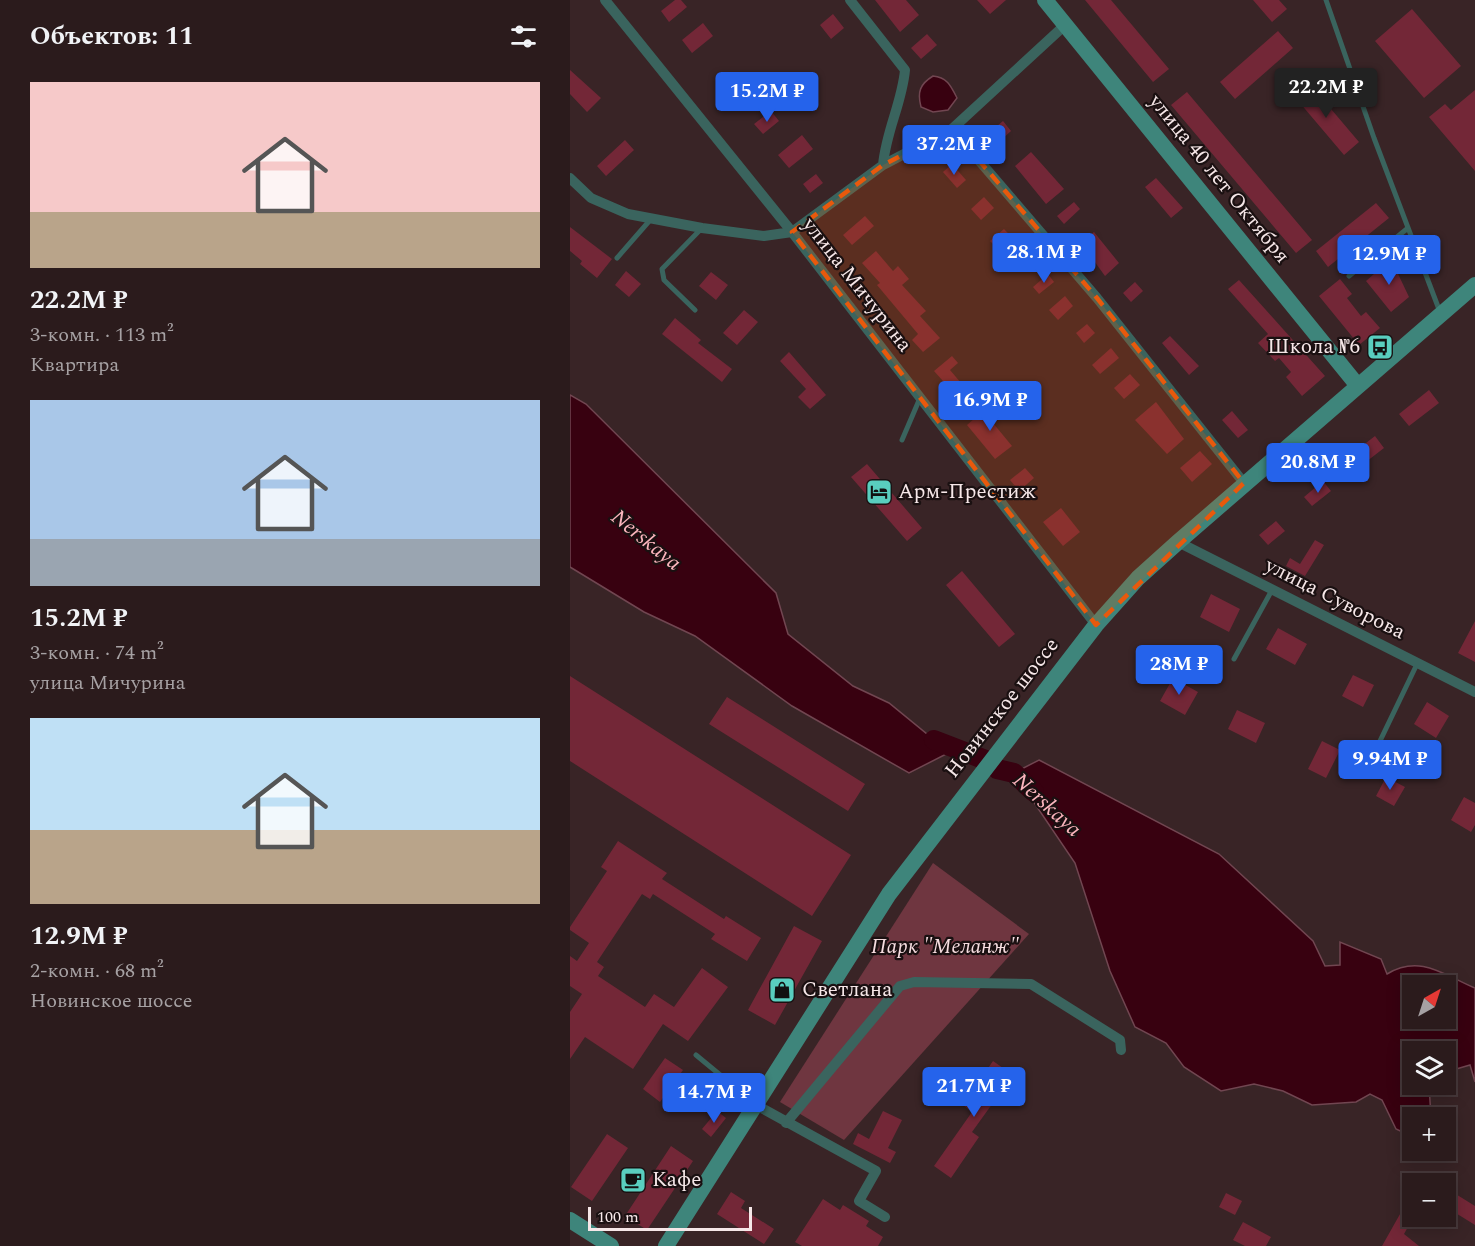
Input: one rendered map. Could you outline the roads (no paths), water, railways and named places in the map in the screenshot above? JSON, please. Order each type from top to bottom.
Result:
[{"type":"street","name":"улица Мичурина","points":[[605,0],[792,232],[1096,625]]},
{"type":"street","points":[[850,0],[905,70],[904,84],[885,138],[883,165]]},
{"type":"street","name":"улица 40 лет Октября","points":[[1045,0],[1358,386]]},
{"type":"street","points":[[570,178],[591,198],[628,214],[702,228],[764,236],[792,232],[883,165],[952,129],[1065,25]]},
{"type":"street","points":[[952,129],[1097,298],[1244,483]]},
{"type":"street","name":"Новинское шоссе","points":[[666,1246],[862,932],[956,805],[1096,625],[1138,578],[1178,542],[1475,285]]},
{"type":"street","name":"улица Суворова","points":[[1178,542],[1475,692]]},
{"type":"street","points":[[786,1123],[900,986],[914,982],[1031,984],[1120,1040],[1121,1050]]},
{"type":"street","points":[[756,1105],[876,1171],[859,1201],[885,1217]]},
{"type":"street","points":[[570,1220],[611,1246]]},
{"type":"lane","points":[[1326,0],[1440,313]]},
{"type":"lane","points":[[617,258],[651,219]]},
{"type":"lane","points":[[695,310],[664,280],[662,269],[702,228]]},
{"type":"lane","points":[[1350,276],[1408,228]]},
{"type":"lane","points":[[902,440],[920,398]]},
{"type":"lane","points":[[1234,659],[1272,589]]},
{"type":"lane","points":[[1367,768],[1418,662]]},
{"type":"lane","points":[[696,1055],[756,1105]]},
{"type":"water","points":[[933,76],[945,80],[957,98],[948,110],[933,112],[921,107],[919,97],[921,89],[925,82]]},
{"type":"water","points":[[570,395],[586,404],[776,593],[788,634],[853,686],[889,703],[932,738],[958,748],[909,773],[792,706],[695,636],[644,612],[570,567]]},
{"type":"water","points":[[1039,760],[1219,854],[1313,941],[1325,966],[1340,965],[1340,942],[1381,959],[1387,974],[1399,968],[1421,966],[1446,975],[1402,975],[1402,1029],[1456,1029],[1456,979],[1475,988],[1475,1082],[1470,1065],[1456,1069],[1456,1041],[1402,1041],[1402,1095],[1430,1095],[1430,1107],[1402,1107],[1402,1132],[1396,1129],[1382,1100],[1370,1094],[1356,1102],[1312,1105],[1283,1091],[1254,1084],[1221,1091],[1184,1067],[1166,1043],[1135,1027],[1110,971],[1075,863],[1014,773]]},
{"type":"waterway","name":"Nerskaya","points":[[934,740],[991,762],[997,769],[1014,773],[1034,792]]},
{"type":"place","name":"Школа №6","points":[[1380,347]]},
{"type":"place","name":"Арм-Престиж","points":[[879,492]]},
{"type":"place","name":"Светлана","points":[[782,990]]},
{"type":"place","name":"Кафе","points":[[633,1180]]},
{"type":"park label","name":"Парк \"Меланж\"","points":[[945,947]]}]
